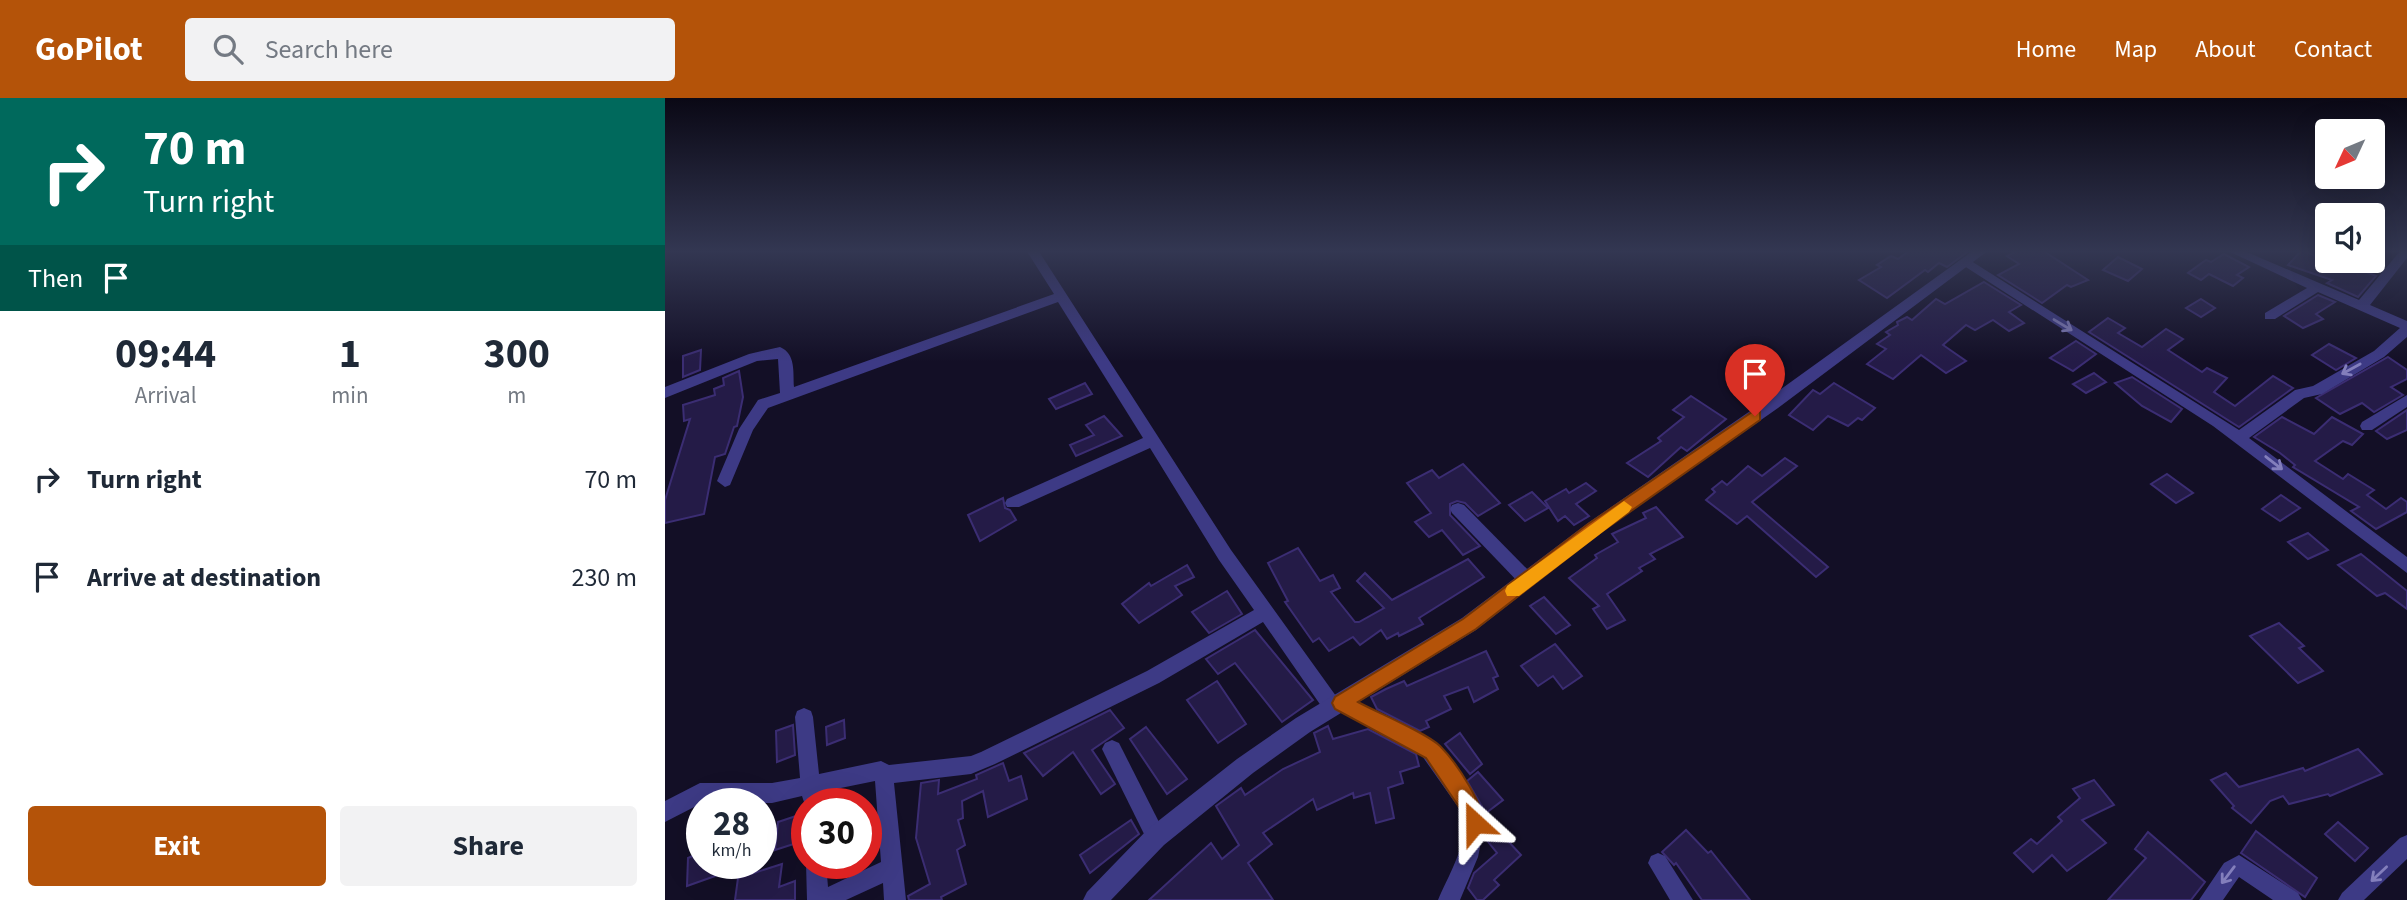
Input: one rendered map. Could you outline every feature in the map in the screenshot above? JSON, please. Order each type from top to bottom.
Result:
[{"type":"street","points":[[1056,287],[1226,555],[1337,705],[1427,747],[1472,810],[1475,823],[1468,857],[1449,900]]},
{"type":"street","points":[[1095,900],[1156,837],[1263,752],[1446,640],[1929,287]]},
{"type":"street","points":[[2004,287],[2240,437],[2407,566]]},
{"type":"street","points":[[2361,307],[2377,287]]},
{"type":"street","points":[[2240,437],[2300,394],[2317,390],[2379,354],[2407,328],[2316,288],[2270,316]]},
{"type":"street","points":[[725,481],[757,409],[787,394],[1062,296]]},
{"type":"street","points":[[665,393],[754,357],[780,352],[785,358],[787,394]]},
{"type":"street","points":[[2367,426],[2407,400]]},
{"type":"street","points":[[1013,503],[1154,440]]},
{"type":"street","points":[[1458,509],[1527,580]]},
{"type":"street","points":[[884,775],[971,765],[988,758],[1153,677],[1266,612]]},
{"type":"street","points":[[804,718],[811,785]]},
{"type":"street","points":[[1112,749],[1156,837]]},
{"type":"street","points":[[665,812],[701,793],[772,793],[878,770],[884,775],[895,900]]},
{"type":"street","points":[[2349,900],[2407,845]]},
{"type":"street","points":[[1658,863],[1682,900]]},
{"type":"street","points":[[2210,900],[2231,870],[2239,865],[2291,900]]},
{"type":"street","points":[[818,879],[820,900],[892,869]]},
{"type":"building","points":[[1871,287],[1901,287],[1887,298]]},
{"type":"building","points":[[1974,287],[1993,287],[2021,305],[2009,312],[2024,323],[2009,331],[1993,320],[1975,330],[1966,325],[1943,345],[1966,361],[1946,373],[1921,355],[1893,379],[1867,364],[1886,349],[1877,344],[1890,335],[1886,332],[1898,325],[1897,322],[1907,317],[1912,320],[1936,299],[1945,304]]},
{"type":"building","points":[[2018,287],[2064,287],[2042,303]]},
{"type":"building","points":[[2337,287],[2366,287],[2358,297]]},
{"type":"building","points":[[2318,295],[2335,302],[2316,314],[2323,319],[2303,328],[2284,316]]},
{"type":"building","points":[[2201,299],[2215,308],[2201,317],[2186,308]]},
{"type":"building","points":[[2108,318],[2125,328],[2118,333],[2142,347],[2166,329],[2183,339],[2168,350],[2202,372],[2207,368],[2227,378],[2214,392],[2235,406],[2273,376],[2293,388],[2239,427],[2089,332]]},
{"type":"building","points":[[2076,341],[2096,354],[2073,371],[2050,358]]},
{"type":"building","points":[[2329,344],[2356,358],[2336,370],[2312,355]]},
{"type":"building","points":[[701,350],[700,370],[683,377],[683,356]]},
{"type":"building","points":[[2388,357],[2407,370],[2407,379],[2391,387],[2403,395],[2374,412],[2362,403],[2340,414],[2316,398]]},
{"type":"building","points":[[739,371],[743,397],[737,426],[734,427],[725,454],[715,457],[704,514],[665,523],[665,500],[690,419],[684,421],[683,405],[715,395],[714,389],[724,385],[723,378]]},
{"type":"building","points":[[2094,373],[2106,382],[2086,393],[2073,384]]},
{"type":"building","points":[[2132,377],[2182,409],[2171,422],[2142,406],[2115,383]]},
{"type":"building","points":[[1085,383],[1092,394],[1056,409],[1049,399]]},
{"type":"building","points":[[1834,383],[1875,408],[1862,420],[1858,418],[1848,426],[1828,416],[1813,430],[1789,415],[1813,390],[1820,394]]},
{"type":"building","points":[[1691,396],[1726,419],[1687,451],[1681,447],[1648,477],[1627,463],[1661,441],[1658,438],[1684,417],[1673,410]]},
{"type":"building","points":[[2407,410],[2407,430],[2387,439],[2376,431]]},
{"type":"building","points":[[1104,416],[1122,436],[1076,456],[1070,445],[1094,435],[1086,425]]},
{"type":"building","points":[[2282,417],[2314,434],[2332,417],[2363,434],[2352,445],[2343,441],[2315,461],[2343,479],[2348,474],[2374,490],[2367,495],[2386,509],[2401,498],[2407,502],[2407,512],[2376,529],[2351,511],[2359,507],[2293,467],[2295,465],[2280,453],[2254,437]]},
{"type":"building","points":[[1785,458],[1797,466],[1752,502],[1828,567],[1816,577],[1747,516],[1737,524],[1706,500],[1715,492],[1712,489],[1722,481],[1727,485],[1748,466],[1762,476]]},
{"type":"building","points":[[1463,464],[1500,503],[1478,516],[1465,503],[1457,501],[1450,504],[1450,515],[1480,546],[1463,555],[1442,530],[1429,537],[1415,522],[1431,513],[1407,483],[1432,470],[1439,478]]},
{"type":"building","points":[[2167,474],[2193,493],[2176,503],[2151,484]]},
{"type":"building","points":[[1586,483],[1596,491],[1576,504],[1589,516],[1574,525],[1565,516],[1558,521],[1545,501],[1566,489],[1569,493]]},
{"type":"building","points":[[1532,492],[1548,508],[1525,521],[1509,505]]},
{"type":"building","points":[[2281,495],[2300,508],[2280,521],[2262,509]]},
{"type":"building","points":[[1003,498],[1005,508],[1010,510],[1016,520],[980,541],[968,515]]},
{"type":"building","points":[[1656,507],[1683,537],[1650,554],[1655,559],[1639,568],[1642,571],[1607,594],[1625,620],[1607,629],[1593,609],[1599,606],[1569,578],[1597,558],[1595,555],[1618,542],[1612,534],[1646,518],[1643,513]]},
{"type":"building","points":[[2308,533],[2328,550],[2308,559],[2288,542]]},
{"type":"building","points":[[1298,548],[1320,581],[1333,575],[1340,588],[1331,592],[1355,622],[1384,608],[1357,581],[1365,573],[1392,600],[1468,559],[1484,577],[1419,618],[1423,624],[1399,636],[1398,633],[1387,639],[1381,630],[1360,645],[1353,637],[1329,651],[1319,638],[1313,642],[1285,602],[1288,601],[1268,563]]},
{"type":"building","points":[[2361,554],[2407,591],[2407,609],[2385,593],[2377,596],[2338,565]]},
{"type":"building","points":[[1187,565],[1194,577],[1175,586],[1182,595],[1139,623],[1122,604],[1149,583],[1151,586]]},
{"type":"building","points":[[1227,591],[1242,614],[1209,633],[1192,612]]},
{"type":"building","points":[[1544,597],[1570,625],[1556,634],[1530,606]]},
{"type":"building","points":[[2279,623],[2304,646],[2299,648],[2323,671],[2298,683],[2250,636]]},
{"type":"building","points":[[1255,630],[1313,700],[1282,722],[1235,663],[1218,674],[1206,659]]},
{"type":"building","points":[[1555,644],[1582,676],[1563,689],[1553,676],[1538,686],[1521,666]]},
{"type":"building","points":[[1486,651],[1498,676],[1493,678],[1498,689],[1474,702],[1468,687],[1444,696],[1451,709],[1426,721],[1429,727],[1420,731],[1377,709],[1371,697],[1404,681],[1407,686]]},
{"type":"building","points":[[1217,681],[1246,724],[1218,743],[1187,700]]},
{"type":"building","points":[[1110,710],[1124,728],[1092,750],[1115,784],[1101,794],[1073,752],[1043,776],[1024,753]]},
{"type":"building","points":[[844,720],[845,738],[827,745],[826,727]]},
{"type":"building","points":[[793,725],[795,755],[777,762],[776,731]]},
{"type":"building","points":[[1328,726],[1333,739],[1368,729],[1416,754],[1419,766],[1400,772],[1403,783],[1388,788],[1394,818],[1376,823],[1370,793],[1354,798],[1353,793],[1317,810],[1313,799],[1263,833],[1272,844],[1248,863],[1273,900],[1149,900],[1211,843],[1222,859],[1239,845],[1216,806],[1241,788],[1245,795],[1283,769],[1320,752],[1314,733]]},
{"type":"building","points":[[1146,727],[1187,779],[1167,794],[1130,739]]},
{"type":"building","points":[[1460,733],[1482,764],[1470,774],[1445,744]]},
{"type":"building","points":[[2358,749],[2382,774],[2330,796],[2328,794],[2289,804],[2283,796],[2270,801],[2251,823],[2232,808],[2234,806],[2211,780],[2226,773],[2239,787],[2303,768],[2305,771]]},
{"type":"building","points":[[1003,763],[1009,781],[1021,776],[1027,799],[988,817],[983,791],[962,801],[963,818],[958,820],[965,845],[957,850],[966,884],[941,897],[942,900],[909,900],[908,896],[930,884],[916,838],[921,783],[939,780],[938,794],[977,779],[976,775]]},
{"type":"building","points":[[1478,772],[1503,800],[1486,813],[1467,781]]},
{"type":"building","points":[[2094,780],[2114,805],[2082,820],[2106,843],[2067,871],[2052,855],[2033,872],[2014,853],[2031,839],[2037,844],[2062,821],[2058,817],[2080,798],[2073,789]]},
{"type":"building","points":[[791,818],[791,845],[777,849],[777,831],[778,822]]},
{"type":"building","points":[[1131,820],[1139,834],[1090,873],[1080,855]]},
{"type":"building","points":[[2338,822],[2368,848],[2355,861],[2325,834]]},
{"type":"building","points":[[1494,826],[1521,855],[1494,880],[1499,885],[1483,900],[1477,900],[1468,888],[1474,873],[1497,853],[1485,838]]},
{"type":"building","points":[[1686,830],[1708,853],[1711,851],[1750,900],[1702,900],[1676,863],[1674,865],[1662,852]]},
{"type":"building","points":[[2256,831],[2317,878],[2305,897],[2241,853]]},
{"type":"building","points":[[2148,832],[2205,882],[2191,900],[2108,900],[2146,858],[2135,849]]},
{"type":"building","points":[[782,864],[779,887],[795,881],[795,900],[735,900],[738,879],[777,879],[777,866]]},
{"type":"building","points":[[687,879],[707,879],[687,886]]},
{"type":"slow traffic","points":[[1513,591],[1624,507]]},
{"type":"route","points":[[1475,823],[1472,810],[1463,795],[1427,747],[1341,703],[1446,640],[1594,528],[1755,416]]}]
